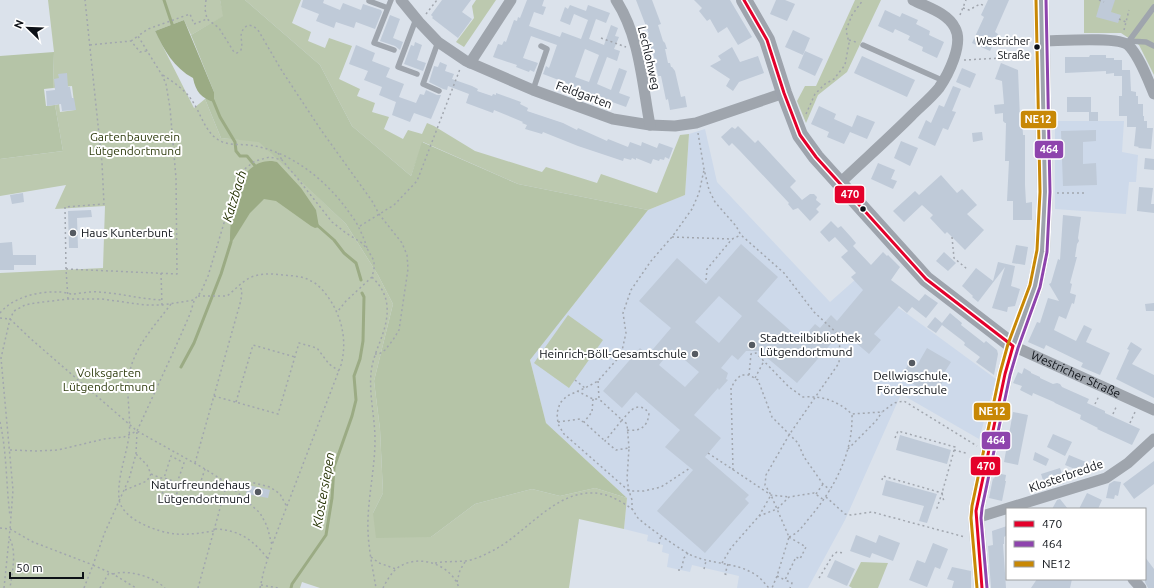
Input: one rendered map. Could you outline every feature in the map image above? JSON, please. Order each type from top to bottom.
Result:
[{"type":"street","name":"Feldgarten","points":[[401,0],[417,20],[438,42],[468,62],[533,90],[613,119],[650,125],[675,126],[696,123],[784,93]]},
{"type":"street","points":[[468,62],[511,0]]},
{"type":"street","name":"Lechlohweg","points":[[616,0],[624,13],[637,51],[650,125]]},
{"type":"street","name":"Westricher Straße","points":[[744,0],[767,40],[794,122],[804,140],[816,157],[926,279],[1013,346],[1154,410]]},
{"type":"street","points":[[840,183],[938,89],[944,81],[956,51],[958,36],[954,26],[941,14],[913,0]]},
{"type":"street","points":[[982,588],[976,518],[977,507],[1005,374],[1013,346],[1035,286],[1042,251],[1045,192],[1042,0]]},
{"type":"street","points":[[1042,47],[1116,40],[1128,44],[1139,61],[1154,94]]},
{"type":"street","name":"Klosterbredde","points":[[1008,508],[1106,478],[1128,463],[1154,439]]},
{"type":"street","points":[[1028,502],[1038,508]]},
{"type":"street","name":"Klosterbredde","points":[[976,518],[1006,509]]},
{"type":"street","points":[[1134,580],[1141,588]]},
{"type":"lane","points":[[391,0],[374,42],[394,50]]},
{"type":"lane","points":[[369,1],[388,8]]},
{"type":"lane","points":[[1154,7],[1129,41],[1146,42],[1154,46]]},
{"type":"lane","points":[[417,20],[398,67],[417,74]]},
{"type":"lane","points":[[438,42],[422,84],[439,91]]},
{"type":"lane","points":[[863,44],[944,81]]},
{"type":"lane","points":[[533,90],[547,49],[541,46]]},
{"type":"path","points":[[68,299],[65,207],[104,204],[102,163],[85,0]]},
{"type":"path","points":[[206,0],[205,9],[207,19],[219,28],[232,49],[237,53],[242,47],[241,33],[243,28],[248,25],[253,26],[258,30],[299,97],[372,201],[379,214],[402,243],[407,255],[408,269],[399,330],[385,350],[379,354],[375,354]]},
{"type":"path","points":[[417,20],[437,0]]},
{"type":"path","points":[[806,115],[815,94],[825,84],[834,79],[845,65],[849,43],[846,30],[852,15],[863,0]]},
{"type":"path","points":[[954,26],[966,0]]},
{"type":"path","points":[[1099,0],[1104,2]]},
{"type":"path","points":[[963,8],[969,10],[980,4],[985,6]]},
{"type":"path","points":[[1124,30],[1129,10]]},
{"type":"path","points":[[90,45],[130,41],[148,29],[190,14],[194,24],[207,19]]},
{"type":"path","points":[[1119,19],[1126,22]]},
{"type":"path","points":[[66,269],[177,274],[176,178],[170,108],[166,84],[162,74],[138,36]]},
{"type":"path","points":[[601,38],[637,51]]},
{"type":"path","points":[[130,41],[140,52],[147,51]]},
{"type":"path","points":[[952,61],[1002,58],[1042,47]]},
{"type":"path","points":[[359,227],[394,205],[417,181],[459,69],[468,62]]},
{"type":"path","points":[[162,74],[185,91],[192,100],[206,126],[216,139],[224,143],[255,146],[278,153],[314,174],[334,192],[359,227],[374,261],[372,277],[346,301],[338,311]]},
{"type":"path","points":[[696,123],[709,190],[715,202],[736,226],[741,236],[784,273],[814,312],[840,336],[839,363],[789,435],[766,475],[765,485],[771,494],[789,537],[806,547],[800,559],[796,557],[786,580]]},
{"type":"path","points":[[278,153],[332,222],[362,243],[368,250]]},
{"type":"path","points":[[84,588],[105,532],[125,490],[136,454],[137,431],[190,314],[194,300],[204,286],[208,276],[237,180],[242,171],[255,161],[270,157],[276,157],[282,160]]},
{"type":"path","points":[[690,468],[661,487],[644,491],[628,491],[564,434],[558,422],[557,413],[560,403],[567,396],[598,381],[621,355],[626,333],[623,313],[631,290],[651,261],[672,237],[692,209],[704,169]]},
{"type":"path","points":[[1045,192],[1086,193]]},
{"type":"path","points":[[672,237],[732,239],[741,236]]},
{"type":"path","points":[[952,237],[954,258],[967,269]]},
{"type":"path","points":[[706,280],[707,269],[732,239]]},
{"type":"path","points":[[161,273],[162,305]]},
{"type":"path","points":[[198,296],[227,296],[242,282],[259,275],[277,274],[305,278],[317,285],[338,311],[344,339],[344,354],[339,371],[272,545],[260,588]]},
{"type":"path","points":[[372,277],[381,288],[387,305],[384,334],[375,354],[371,371],[370,392],[375,439],[374,465],[368,521],[371,557],[376,588]]},
{"type":"path","points":[[195,463],[241,300],[242,290],[239,286]]},
{"type":"path","points":[[0,313],[4,308],[16,300],[47,292],[72,294],[89,291],[143,299],[162,300]]},
{"type":"path","points":[[4,588],[13,490],[1,358],[10,318],[14,311],[25,305],[68,299],[102,299],[144,305],[162,305],[194,300]]},
{"type":"path","points":[[171,304],[150,329],[139,346],[132,362],[128,381],[129,434],[120,482],[120,501],[128,514],[136,522],[174,534],[192,534],[214,530],[237,532],[249,539],[268,559]]},
{"type":"path","points":[[0,318],[10,318],[37,344],[137,431],[195,463],[227,483],[260,513],[267,526],[272,545]]},
{"type":"path","points":[[214,396],[278,414],[299,343],[317,348],[329,364],[339,371]]},
{"type":"path","points":[[236,402],[253,345],[295,357]]},
{"type":"path","points":[[749,375],[751,354],[756,353],[789,387],[803,397],[817,396],[836,403],[852,414],[882,412]]},
{"type":"path","points":[[755,378],[764,361]]},
{"type":"path","points":[[733,470],[732,388],[742,375],[749,375],[758,380],[772,417],[798,443],[804,457],[823,484],[830,490]]},
{"type":"path","points":[[574,380],[585,388]]},
{"type":"path","points":[[598,381],[599,399]]},
{"type":"path","points":[[577,391],[593,399],[599,399],[627,424],[629,448],[627,479],[628,491],[632,500],[632,510]]},
{"type":"path","points":[[1096,404],[1099,396]]},
{"type":"path","points":[[584,422],[592,412],[593,399]]},
{"type":"path","points":[[848,449],[876,421],[882,412],[894,403],[904,401],[988,453]]},
{"type":"path","points":[[1113,414],[1118,404]]},
{"type":"path","points":[[605,441],[632,410],[639,407],[645,408],[650,413],[648,420],[640,430],[627,430]]},
{"type":"path","points":[[1130,422],[1135,410]]},
{"type":"path","points":[[789,537],[797,534],[824,500],[836,481],[848,449],[851,436],[852,414]]},
{"type":"path","points":[[558,422],[580,419],[616,450],[629,448]]},
{"type":"path","points":[[0,422],[11,520]]},
{"type":"path","points":[[10,450],[37,452],[58,450],[104,439],[124,437],[137,431]]},
{"type":"path","points":[[895,438],[898,431],[955,447],[936,511]]},
{"type":"path","points":[[954,450],[966,453]]},
{"type":"path","points":[[708,453],[771,494],[790,497],[811,493],[816,494],[824,500]]},
{"type":"path","points":[[125,490],[147,481],[150,474],[147,465],[136,454]]},
{"type":"path","points":[[164,478],[171,456],[184,463],[177,483]]},
{"type":"path","points":[[200,484],[205,469]]},
{"type":"path","points":[[150,474],[180,484],[200,484],[225,490]]},
{"type":"path","points":[[882,480],[883,476],[942,493]]},
{"type":"path","points":[[198,588],[227,483]]},
{"type":"path","points":[[235,490],[245,484],[254,483],[270,487],[280,494],[287,507]]},
{"type":"path","points":[[158,489],[164,494],[175,499],[180,484]]},
{"type":"path","points":[[816,494],[823,484]]},
{"type":"path","points":[[942,493],[944,502]]},
{"type":"path","points":[[382,588],[396,570],[415,562],[435,563],[465,561],[493,551],[516,536],[553,505],[585,494],[603,495],[618,500],[632,510],[637,517],[688,553],[698,558],[739,567],[757,575],[769,588]]},
{"type":"path","points":[[722,563],[731,548],[759,516],[771,494]]},
{"type":"path","points":[[759,516],[777,509],[790,497]]},
{"type":"path","points":[[826,497],[845,514],[851,515],[872,512],[978,542]]},
{"type":"path","points":[[0,528],[10,529],[33,542],[93,565],[113,574],[136,588]]},
{"type":"path","points":[[659,544],[661,535]]},
{"type":"path","points":[[772,588],[789,537]]},
{"type":"path","points":[[9,538],[12,544],[13,552],[10,588]]},
{"type":"path","points":[[819,578],[837,552],[843,554]]},
{"type":"path","points":[[678,570],[681,570],[684,558],[688,553]]},
{"type":"path","points":[[371,557],[379,563],[396,570]]},
{"type":"path","points":[[704,568],[706,560]]},
{"type":"path","points":[[457,582],[460,570],[465,561]]},
{"type":"path","points":[[435,563],[448,572],[457,582],[459,588]]},
{"type":"path","points":[[728,564],[726,574],[728,574]]},
{"type":"path","points":[[113,574],[121,572],[152,578],[165,588]]},
{"type":"path","points":[[100,588],[109,573]]},
{"type":"path","points":[[777,576],[792,583],[790,588]]},
{"type":"path","points":[[261,585],[278,588]]},
{"type":"shaded area","points":[[220,0],[245,0],[320,65],[352,126],[411,176],[422,142],[518,184],[648,210],[530,360],[546,423],[627,498],[595,488],[560,496],[532,489],[475,504],[431,537],[376,538],[373,513],[383,493],[380,429],[374,381],[393,304],[378,275],[346,224],[259,142],[221,138],[205,99],[214,92],[191,35],[223,16]]},
{"type":"shaded area","points":[[184,20],[214,92],[214,102],[206,99],[200,94],[193,78],[180,69],[170,58],[155,31]]},
{"type":"shaded area","points":[[54,52],[53,88],[44,89],[46,106],[55,105],[63,151],[0,159],[0,56]]},
{"type":"shaded area","points":[[1055,121],[1124,121],[1122,152],[1138,155],[1136,182],[1129,182],[1126,214],[1055,209]]},
{"type":"shaded area","name":"Heinrich-Böll-Gesamtschule","points":[[705,129],[717,182],[830,302],[856,279],[906,313],[996,379],[979,439],[901,394],[845,520],[808,588],[737,588],[739,576],[692,565],[690,572],[667,567],[669,554],[662,552],[663,545],[647,541],[648,535],[624,529],[627,498],[546,423],[530,360],[648,210],[685,195],[689,134]]},
{"type":"shaded area","points":[[263,162],[277,162],[301,188],[316,210],[319,227],[315,228],[311,226],[276,201],[264,199],[250,213],[230,245],[234,202],[241,181],[247,172],[256,165]]},
{"type":"green space","points":[[48,0],[220,0],[224,16],[191,35],[184,20],[155,31],[195,110],[194,108],[205,99],[221,138],[259,141],[346,224],[378,275],[393,304],[374,381],[380,429],[383,493],[373,513],[431,537],[475,504],[532,489],[560,496],[595,488],[627,498],[624,529],[579,519],[569,588],[320,588],[302,582],[300,588],[0,588],[0,273],[103,268],[105,206],[55,209],[66,185],[0,196],[0,159],[63,151],[55,105],[59,104],[60,112],[75,110],[72,86],[53,88],[54,52]]},
{"type":"green space","points":[[245,0],[301,0],[292,23],[311,32],[308,41],[325,48],[329,38],[352,46],[339,79],[360,89],[357,96],[375,103],[372,112],[389,117],[384,129],[403,139],[408,130],[422,134],[427,123],[475,151],[542,172],[546,167],[597,183],[601,174],[657,193],[680,135],[689,134],[685,195],[648,210],[518,184],[423,142],[411,176],[352,126],[320,65]]},
{"type":"green space","points":[[476,0],[496,0],[464,47],[456,42],[474,18],[472,6]]},
{"type":"green space","points":[[855,0],[881,0],[847,72],[818,95],[806,123],[797,101],[805,86],[816,86]]},
{"type":"green space","points":[[1084,0],[1154,0],[1154,75],[1139,45],[1121,33],[1084,33]]},
{"type":"green space","points":[[568,315],[603,340],[569,388],[534,363]]},
{"type":"green space","points":[[861,562],[888,563],[878,588],[852,588],[849,586]]},
{"type":"building","points":[[303,0],[324,0],[323,3],[340,10],[343,3],[361,10],[363,4],[381,10],[382,12],[375,29],[356,22],[354,28],[336,22],[334,28],[316,21],[319,14],[301,7]]},
{"type":"building","points":[[442,0],[471,0],[462,12],[472,19],[458,38],[432,18],[433,17],[431,15]]},
{"type":"building","points":[[527,0],[544,0],[542,6],[546,7],[543,15],[534,12],[529,26],[560,37],[562,32],[581,39],[588,20],[574,14],[570,25],[560,21],[565,7],[568,9],[570,5],[586,11],[588,5],[610,13],[606,23],[596,19],[589,39],[604,45],[611,25],[618,28],[615,36],[619,37],[614,49],[620,51],[617,61],[607,57],[597,84],[611,90],[619,68],[627,71],[619,93],[630,97],[626,107],[568,86],[569,84],[543,74],[546,66],[549,68],[557,45],[531,36],[523,58],[538,63],[534,72],[530,70],[529,72],[516,67],[517,65],[493,57],[498,44],[502,45],[504,41],[506,42],[514,20],[517,21],[518,17],[520,18]],"holes":[[[585,49],[599,55],[589,82],[575,77]]]},
{"type":"building","points":[[636,0],[652,0],[661,24],[658,25],[667,49],[665,49],[668,63],[670,63],[671,67],[675,71],[681,97],[685,96],[687,107],[670,110],[668,99],[666,100],[661,76],[658,76],[653,52],[650,53],[646,35],[649,34]]},
{"type":"building","points":[[694,0],[730,0],[752,37],[738,45],[727,27],[718,33],[710,19],[707,21],[699,11],[702,8]]},
{"type":"building","points":[[776,0],[785,0],[795,4],[787,21],[770,14]]},
{"type":"building","points":[[988,0],[1009,0],[995,32],[998,35],[990,51],[972,43],[984,17],[981,15]]},
{"type":"building","points":[[1101,0],[1115,0],[1111,12],[1121,15],[1118,23],[1096,17]]},
{"type":"building","points":[[885,10],[900,17],[902,13],[918,20],[916,24],[930,31],[929,35],[944,42],[937,58],[922,51],[923,47],[908,40],[910,36],[895,29],[893,33],[878,26]]},
{"type":"building","points":[[390,15],[400,19],[393,38],[403,42],[400,50],[395,46],[380,41]]},
{"type":"building","points":[[793,30],[810,38],[803,55],[785,47]]},
{"type":"building","points":[[415,42],[422,45],[417,60],[426,63],[423,71],[404,64],[411,45],[414,46]]},
{"type":"building","points":[[356,45],[375,53],[372,61],[390,68],[386,77],[404,84],[399,97],[416,103],[420,94],[424,95],[426,90],[437,95],[441,95],[431,119],[414,113],[410,122],[392,115],[396,102],[379,95],[382,87],[364,80],[368,71],[349,64]]},
{"type":"building","points":[[732,47],[740,62],[758,56],[764,73],[739,82],[733,91],[726,86],[730,79],[710,66],[721,60],[718,56]]},
{"type":"building","points":[[805,51],[823,59],[815,76],[798,68]]},
{"type":"building","points":[[1090,55],[1106,55],[1106,58],[1122,60],[1122,70],[1130,70],[1131,91],[1136,92],[1136,96],[1138,96],[1138,104],[1143,104],[1143,116],[1144,121],[1147,121],[1147,128],[1153,128],[1151,149],[1138,148],[1139,147],[1134,146],[1136,127],[1127,127],[1127,116],[1119,116],[1119,96],[1122,96],[1122,76],[1114,76],[1114,73],[1106,74],[1106,71],[1065,73],[1065,57],[1089,57]]},
{"type":"building","points":[[862,56],[915,80],[907,97],[854,73]]},
{"type":"building","points":[[440,62],[447,65],[445,71],[454,74],[452,79],[472,86],[478,89],[477,91],[492,96],[493,94],[496,95],[496,93],[521,102],[520,104],[528,108],[527,111],[563,123],[577,130],[578,128],[607,141],[608,139],[628,147],[630,142],[641,146],[642,142],[657,148],[659,143],[673,148],[669,159],[665,157],[664,160],[660,159],[659,161],[653,159],[651,164],[636,158],[636,160],[632,158],[631,160],[624,158],[623,161],[578,146],[543,132],[542,134],[525,129],[527,125],[522,123],[523,122],[494,110],[493,113],[466,103],[469,94],[448,86],[447,90],[443,89],[429,82],[434,66],[438,67]]},
{"type":"building","points":[[1001,63],[1018,70],[1020,119],[1022,119],[1023,135],[1025,135],[1026,203],[1032,202],[1032,220],[1013,220],[1013,201],[1007,201],[1009,161],[1005,161],[1006,123],[1003,121],[1003,113],[995,114],[994,105],[1004,104],[1002,81],[995,79]]},
{"type":"building","points":[[962,68],[976,74],[970,88],[956,82]]},
{"type":"building","points":[[67,73],[68,87],[70,87],[72,98],[74,98],[76,110],[62,111],[61,104],[47,106],[46,91],[55,90],[54,79],[59,78],[58,74]]},
{"type":"building","points":[[953,86],[961,89],[952,111],[956,112],[948,130],[943,128],[935,146],[918,138],[926,120],[931,123],[939,105],[944,107]]},
{"type":"building","points":[[1067,97],[1091,97],[1091,112],[1067,112]]},
{"type":"building","points":[[819,106],[836,114],[834,119],[852,127],[857,115],[875,122],[867,139],[850,132],[844,144],[827,137],[829,132],[811,124]]},
{"type":"building","points":[[1089,112],[1098,112],[1098,121],[1089,121]]},
{"type":"building","points":[[738,126],[755,143],[758,140],[796,181],[790,187],[802,200],[810,194],[814,194],[817,197],[816,200],[821,204],[816,209],[819,212],[810,221],[798,208],[793,210],[788,204],[789,203],[740,151],[732,143],[729,146],[721,137],[732,127],[735,129]]},
{"type":"building","points":[[1096,130],[1096,141],[1083,142],[1083,164],[1096,163],[1097,185],[1063,186],[1061,131]]},
{"type":"building","points":[[982,132],[983,140],[973,142],[972,133]]},
{"type":"building","points":[[901,141],[918,148],[910,166],[894,158]]},
{"type":"building","points":[[1145,158],[1154,159],[1154,170],[1144,169]]},
{"type":"building","points":[[878,163],[895,170],[891,179],[897,181],[893,189],[871,179]]},
{"type":"building","points":[[941,175],[957,193],[962,189],[977,205],[967,214],[984,230],[965,250],[947,232],[945,234],[930,218],[933,215],[922,205],[904,222],[893,211],[915,191],[919,195]]},
{"type":"building","points":[[1139,187],[1153,188],[1151,204],[1154,204],[1154,213],[1137,211]]},
{"type":"building","points":[[23,193],[24,202],[12,204],[10,195]]},
{"type":"building","name":"Haus Kunterbunt","points":[[91,210],[92,217],[77,218],[78,248],[69,248],[68,211]]},
{"type":"building","points":[[1063,215],[1081,217],[1078,238],[1079,241],[1077,244],[1075,257],[1077,257],[1070,283],[1072,284],[1070,293],[1076,295],[1074,304],[1072,303],[1066,319],[1059,316],[1054,330],[1076,341],[1084,325],[1092,329],[1086,342],[1110,353],[1100,375],[1081,367],[1083,363],[1046,345],[1044,349],[1028,342],[1037,322],[1040,323],[1048,298],[1059,301],[1049,284],[1051,283],[1058,259],[1060,260]]},
{"type":"building","points":[[831,221],[838,228],[841,226],[856,243],[853,246],[871,265],[883,252],[900,267],[891,280],[919,301],[925,294],[938,303],[926,318],[912,307],[907,313],[899,306],[874,334],[881,340],[869,354],[842,331],[797,383],[759,351],[746,351],[738,360],[732,355],[721,368],[728,373],[726,379],[728,380],[719,390],[718,388],[694,415],[721,438],[705,457],[749,495],[745,499],[749,503],[705,553],[657,511],[693,470],[665,447],[680,430],[636,392],[622,408],[603,391],[640,348],[648,355],[671,328],[639,301],[677,258],[706,284],[741,244],[778,277],[757,301],[801,340],[815,324],[820,328],[831,315],[837,321],[863,290],[851,277],[856,273],[841,257],[848,251],[835,237],[829,242],[820,232]],"holes":[[[719,296],[742,316],[719,343],[695,322]],[[672,349],[699,372],[685,387],[659,365]]]},
{"type":"building","points":[[12,242],[13,255],[36,255],[36,265],[14,265],[14,270],[0,270],[0,243]]},
{"type":"building","points":[[1016,245],[1028,247],[1025,265],[1012,263]]},
{"type":"building","points":[[944,252],[956,263],[948,271],[936,261]]},
{"type":"building","points":[[998,262],[1015,266],[1011,286],[1020,289],[1015,306],[1008,307],[1007,312],[992,308],[1005,267],[978,302],[962,286],[976,268],[993,281]]},
{"type":"building","points":[[1154,303],[1154,311],[1146,311],[1145,304]]},
{"type":"building","points":[[950,313],[962,323],[961,325],[984,343],[986,341],[997,350],[998,354],[994,375],[976,362],[980,357],[964,345],[965,343],[963,341],[942,325],[936,333],[927,327],[935,317],[942,323]]},
{"type":"building","points":[[1131,342],[1142,349],[1132,364],[1154,375],[1154,398],[1116,379]]},
{"type":"building","points":[[927,348],[951,362],[944,373],[947,375],[934,396],[901,377],[909,363],[916,367]]},
{"type":"building","points":[[1024,368],[1040,378],[1053,384],[1060,384],[1062,387],[1089,399],[1087,403],[1140,429],[1132,445],[1097,429],[1098,428],[1080,419],[1081,415],[1033,393],[1032,396],[1020,390],[1022,386],[1013,383],[1018,372],[1022,374]]},
{"type":"building","points":[[1013,412],[1028,415],[1018,465],[1004,462]]},
{"type":"building","points":[[1053,434],[1072,442],[1065,456],[1047,447]]},
{"type":"building","points":[[900,435],[951,450],[947,464],[896,450]]},
{"type":"building","points":[[1035,452],[1049,459],[1046,466],[1033,460]]},
{"type":"building","points":[[1069,455],[1086,462],[1082,472],[1065,465]]},
{"type":"building","points":[[1154,461],[1154,484],[1134,499],[1123,484]]},
{"type":"building","points":[[1060,468],[1065,483],[1031,492],[1029,484],[1043,480],[1041,474]]},
{"type":"building","points":[[996,473],[1006,475],[1002,501],[989,498],[993,478],[994,479]]},
{"type":"building","points":[[886,480],[937,494],[927,523],[919,521],[924,506],[882,495]]},
{"type":"building","points":[[1114,481],[1121,482],[1118,496],[1115,495],[1114,499],[1106,498],[1109,484]]},
{"type":"building","name":"Naturfreundehaus Lütgendortmund","points":[[248,485],[270,490],[268,498],[246,494]]},
{"type":"building","points":[[1087,493],[1102,500],[1098,508],[1080,508]]},
{"type":"building","points":[[1060,499],[1067,508],[1053,508],[1057,500]]},
{"type":"building","points":[[1006,526],[1006,536],[1004,537],[1003,544],[1006,588],[991,588],[988,546],[993,545],[992,531]]},
{"type":"building","points":[[856,535],[876,543],[879,535],[900,543],[893,561],[872,553],[870,558],[850,551]]},
{"type":"building","points":[[933,543],[948,549],[940,569],[935,567],[927,587],[909,580],[917,560],[925,563]]},
{"type":"building","points":[[1146,558],[1154,569],[1154,588],[1148,588],[1145,582]]},
{"type":"building","points":[[835,560],[855,569],[847,586],[827,577]]},
{"type":"building","points":[[952,567],[971,571],[971,588],[952,588],[954,581],[947,579]]},
{"type":"building","points":[[1036,580],[1072,580],[1070,588],[1031,588]]},
{"type":"waterway","name":"Katzbach","points":[[164,0],[173,27]]},
{"type":"waterway","name":"Katzbach","points":[[213,100],[220,117],[235,142],[236,151],[240,156],[247,156],[256,167]]},
{"type":"waterway","name":"Klostersiepen","points":[[317,225],[334,240],[344,253],[356,263],[361,280]]},
{"type":"waterway","name":"Katzbach","points":[[181,367],[194,343],[221,274],[231,242]]},
{"type":"waterway","name":"Klostersiepen","points":[[291,588],[292,584],[326,535],[332,498],[334,467],[356,400],[354,376],[360,359],[363,341],[364,297],[362,293]]},
{"type":"transit line","name":"470","points":[[744,0],[767,40],[784,93],[800,135],[816,157],[926,279],[1013,346]]},
{"type":"transit line","name":"NE12","points":[[977,588],[971,518],[972,506],[1000,373],[1008,344],[1030,285],[1037,250],[1040,192],[1036,0]]},
{"type":"transit line","name":"464","points":[[987,588],[981,518],[982,508],[1010,375],[1040,287],[1047,252],[1050,192],[1046,0]]},
{"type":"transit line","name":"470","points":[[982,588],[976,511],[1005,374],[1013,346]]},
{"type":"place","name":"Westricher Straße","points":[[1037,47]]},
{"type":"place","name":"Haus Kunterbunt","points":[[73,233]]},
{"type":"place","name":"Stadtteilbibliothek Lütgendortmund","points":[[752,345]]},
{"type":"place","name":"Heinrich-Böll-Gesamtschule","points":[[695,354]]},
{"type":"place","name":"Dellwigschule, Förderschule","points":[[912,363]]},
{"type":"place","name":"Naturfreundehaus Lütgendortmund","points":[[258,492]]},
{"type":"park label","name":"Gartenbauverein Lütgendortmund","points":[[135,144]]},
{"type":"park label","name":"Volksgarten Lütgendortmund","points":[[109,380]]}]
